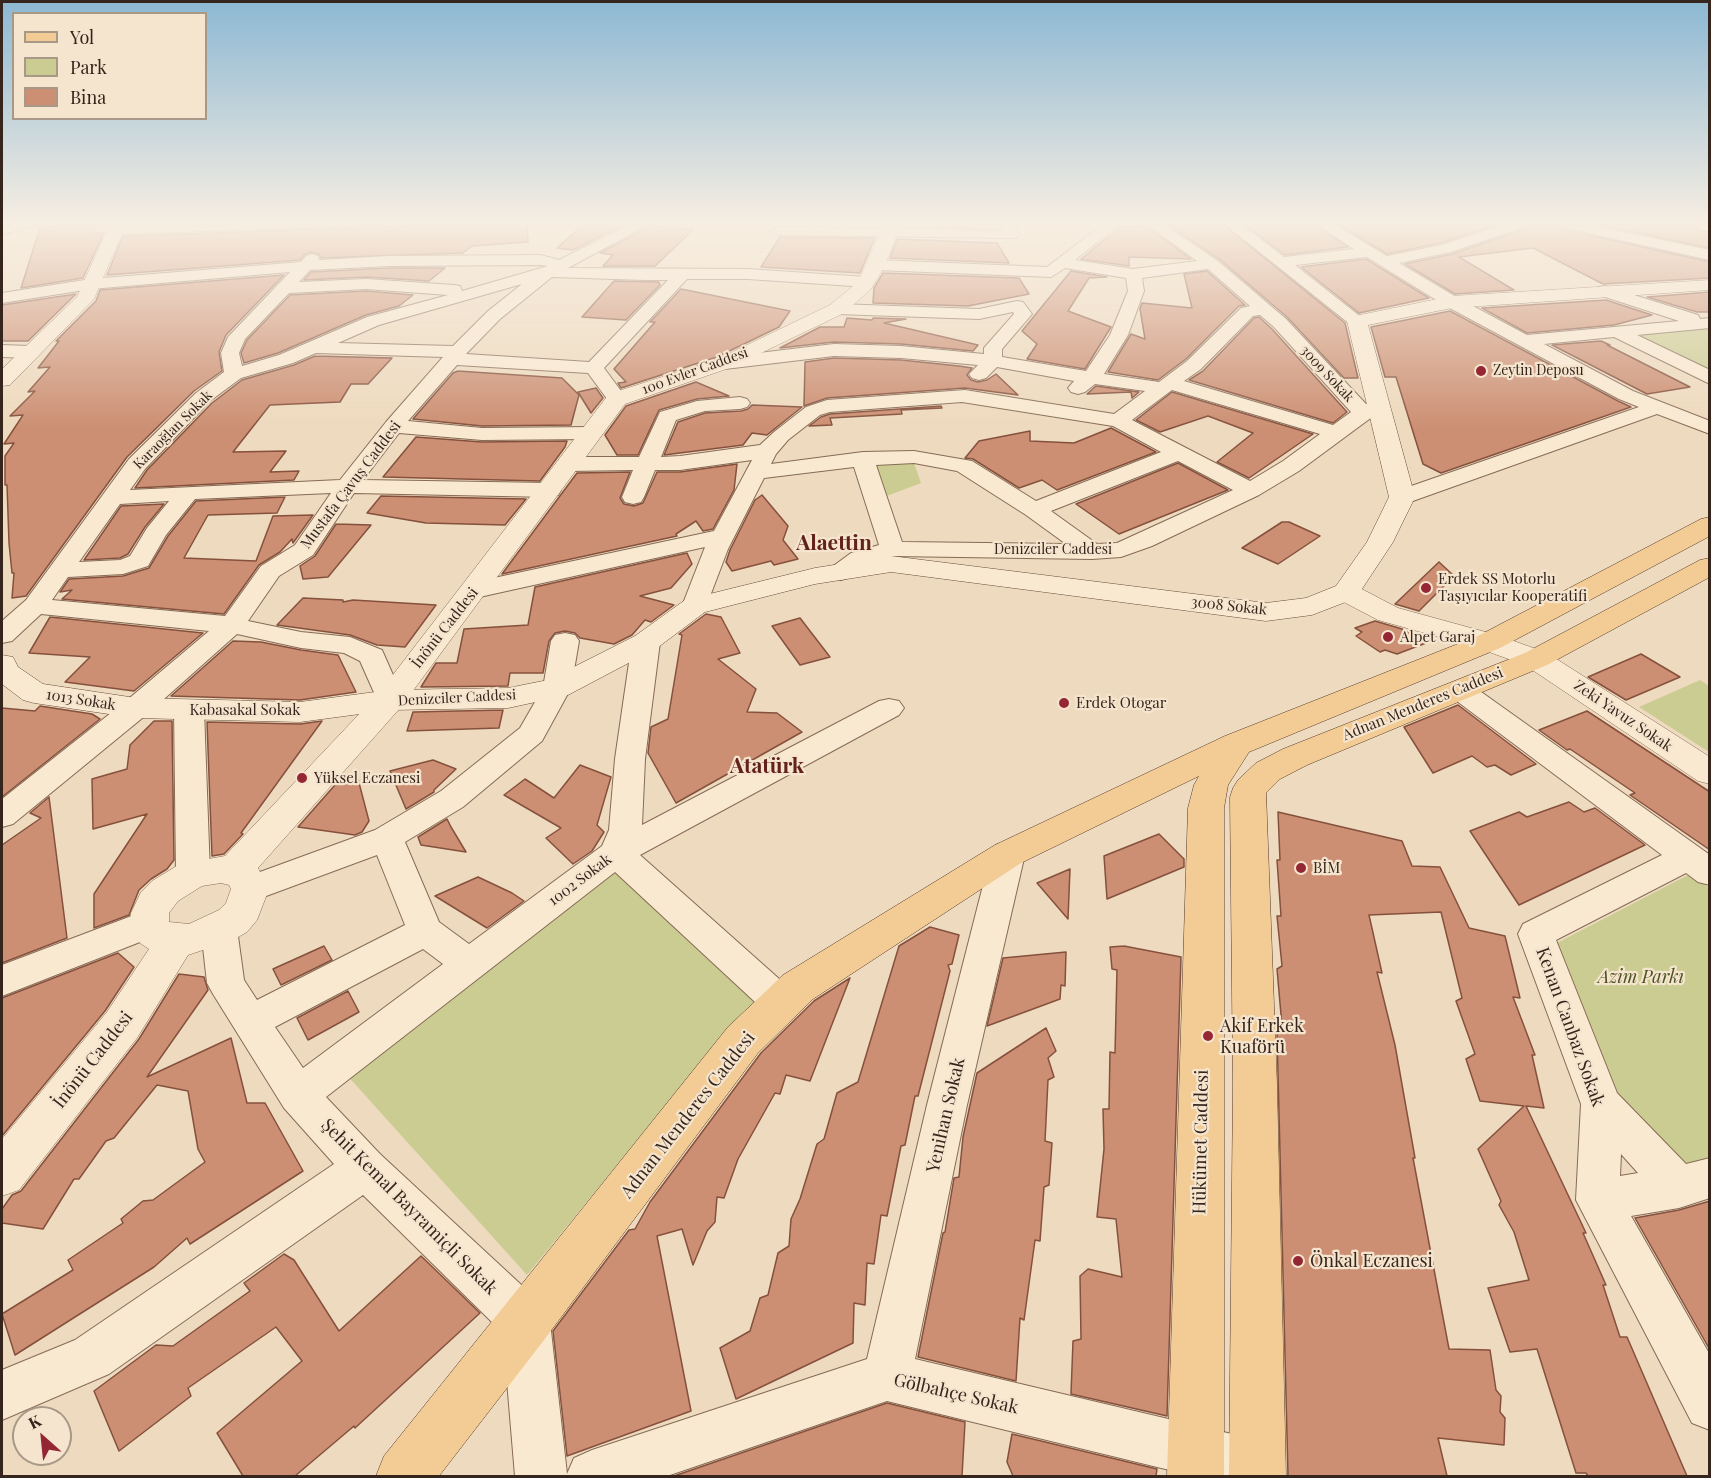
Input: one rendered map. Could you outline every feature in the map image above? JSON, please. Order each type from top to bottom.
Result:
[{"type":"main road","points":[[2,380],[85,299],[89,291]]},
{"type":"main road","name":"100 Evler Caddesi","points":[[617,399],[725,363],[837,309],[855,291]]},
{"type":"main road","points":[[1370,409],[1357,321],[1452,302],[1605,291]]},
{"type":"main road","name":"İnönü Caddesi","points":[[242,880],[390,700],[617,399]]},
{"type":"main road","name":"3009 Sokak","points":[[1370,409],[1402,497]]},
{"type":"main road","points":[[1346,592],[1380,542],[1402,497]]},
{"type":"main road","name":"Adnan Menderes Caddesi","points":[[404,1476],[743,1040],[798,987],[1008,854],[1143,790],[1233,773],[1489,642],[1710,525]]},
{"type":"main road","name":"3008 Sokak","points":[[841,572],[891,564],[1266,612],[1312,606],[1346,592]]},
{"type":"main road","name":"Adnan Menderes Caddesi","points":[[1233,773],[1256,780],[1280,764],[1536,659],[1710,566]]},
{"type":"main road","name":"Denizciler Caddesi","points":[[390,700],[508,698],[557,687],[646,642],[695,606],[815,576],[841,572]]},
{"type":"main road","name":"Zeki Yavuz Sokak","points":[[1346,592],[1388,614],[1489,642],[1536,659],[1710,773]]},
{"type":"main road","name":"1013 Sokak","points":[[2,664],[3,671],[34,693],[136,708]]},
{"type":"main road","name":"Kabasakal Sokak","points":[[136,708],[300,712],[390,700]]},
{"type":"main road","points":[[1233,773],[1255,1085],[1257,1471]]},
{"type":"main road","name":"Hükümet Caddesi","points":[[1196,1463],[1206,808],[1208,792],[1233,773]]},
{"type":"main road","points":[[221,869],[242,880],[243,910],[219,929],[191,940],[163,932],[150,913],[160,896],[178,881],[193,874],[221,869]]},
{"type":"main road","name":"İnönü Caddesi","points":[[2,1174],[122,1025],[163,932]]},
{"type":"street","points":[[2,298],[47,291]]},
{"type":"street","points":[[234,374],[230,353],[237,337],[281,291]]},
{"type":"street","points":[[465,291],[478,292]]},
{"type":"street","name":"Karaoğlan Sokak","points":[[2,635],[35,606],[111,498],[162,437],[203,397],[234,374],[286,358],[373,321],[481,291]]},
{"type":"street","name":"Mustafa Çavuş Caddesi","points":[[2,816],[136,708],[232,625],[270,571],[304,550],[347,486],[393,426],[494,315],[526,291]]},
{"type":"street","points":[[594,368],[666,291]]},
{"type":"street","points":[[837,309],[980,314],[1017,306],[1032,291]]},
{"type":"street","points":[[1051,410],[1092,377],[1119,335],[1136,291]]},
{"type":"street","name":"3009 Sokak","points":[[1243,291],[1280,323],[1370,409]]},
{"type":"street","points":[[1319,291],[1357,321]]},
{"type":"street","points":[[1435,291],[1655,408],[1710,428]]},
{"type":"street","points":[[1605,291],[1708,324]]},
{"type":"street","points":[[1017,306],[1023,314],[993,348],[993,361],[959,394],[972,399],[1118,422],[1251,490]]},
{"type":"street","points":[[1118,422],[1194,365],[1247,312],[1263,309]]},
{"type":"street","points":[[1527,340],[1708,324]]},
{"type":"street","points":[[1617,332],[1710,378]]},
{"type":"street","points":[[311,348],[455,356],[594,368],[617,399]]},
{"type":"street","points":[[725,363],[834,350],[901,352],[993,361],[1043,371],[1166,385],[1338,433]]},
{"type":"street","points":[[2,351],[29,352]]},
{"type":"street","points":[[746,353],[780,358]]},
{"type":"street","points":[[695,606],[716,549],[767,451],[813,411],[827,406],[853,403],[965,396]]},
{"type":"street","points":[[633,497],[667,416],[704,405],[740,403]]},
{"type":"street","points":[[1680,417],[1710,404]]},
{"type":"street","points":[[1402,497],[1655,408]]},
{"type":"street","name":"Denizciler Caddesi","points":[[841,572],[860,558],[892,549],[1092,552],[1121,550],[1251,490],[1292,466],[1370,409]]},
{"type":"street","points":[[393,426],[482,434],[592,433]]},
{"type":"street","points":[[569,464],[680,463],[767,451]]},
{"type":"street","points":[[1034,510],[1180,452]]},
{"type":"street","points":[[756,472],[863,459],[914,457],[964,466],[1034,510],[1092,552]]},
{"type":"street","points":[[863,459],[892,549]]},
{"type":"street","points":[[111,498],[189,492],[347,486],[550,490]]},
{"type":"street","points":[[60,570],[123,567],[139,561],[155,533],[189,492]]},
{"type":"street","points":[[475,590],[723,537]]},
{"type":"street","points":[[35,606],[232,625],[301,640],[350,645],[372,656],[390,700]]},
{"type":"street","points":[[242,880],[387,838],[452,799],[531,734],[557,687],[565,641]]},
{"type":"street","points":[[646,642],[630,759],[625,830],[616,853],[782,1004]]},
{"type":"street","points":[[1460,690],[1698,865]]},
{"type":"street","name":"1002 Sokak","points":[[298,1095],[616,853],[889,708]]},
{"type":"street","points":[[189,710],[193,874]]},
{"type":"street","points":[[387,838],[425,931],[469,964]]},
{"type":"street","name":"Yenihan Sokak","points":[[887,1377],[947,1105],[1008,854]]},
{"type":"street","name":"Kenan Canbaz Sokak","points":[[1598,1200],[1601,1104],[1536,934],[1698,865]]},
{"type":"street","name":"Şehit Kemal Bayramiçli Sokak","points":[[219,929],[226,983],[298,1095],[365,1168],[526,1322]]},
{"type":"street","points":[[251,1021],[425,931]]},
{"type":"street","points":[[2,981],[163,932]]},
{"type":"street","points":[[1601,1104],[1694,1182]]},
{"type":"street","points":[[2,1395],[92,1357],[365,1168]]},
{"type":"street","points":[[1694,1182],[1598,1200],[1710,1405]]},
{"type":"street","points":[[526,1322],[541,1476]]},
{"type":"street","name":"Gölbahçe Sokak","points":[[592,1476],[887,1377],[1196,1463],[1257,1471]]},
{"type":"green space","points":[[1705,327],[1709,329],[1709,376],[1630,335]]},
{"type":"green space","points":[[914,463],[921,483],[884,497],[876,466]]},
{"type":"green space","points":[[1700,680],[1709,686],[1709,752],[1639,707]]},
{"type":"green space","points":[[616,870],[754,1002],[715,1045],[527,1275],[345,1073]]},
{"type":"green space","name":"Azim Parkı","points":[[1692,873],[1709,888],[1709,1159],[1678,1170],[1611,1097],[1557,943]]},
{"type":"building","points":[[100,291],[269,291],[226,335],[219,352],[222,371],[194,391],[127,457],[26,596],[12,598],[14,573],[12,573],[9,543],[5,456],[14,443],[4,444],[23,415],[10,416],[35,391],[28,392],[50,367],[38,368],[59,341],[56,341],[96,301]]},
{"type":"building","points":[[366,291],[413,295],[399,306],[366,315],[278,353],[244,363],[241,353],[247,340],[290,295]]},
{"type":"building","points":[[605,291],[654,291],[626,320],[582,317]]},
{"type":"building","points":[[679,291],[691,291],[790,311],[779,327],[717,357],[621,388],[618,383],[626,382],[614,369],[655,322],[650,322]]},
{"type":"building","points":[[874,291],[1027,291],[1029,294],[968,306],[873,303]]},
{"type":"building","points":[[1055,291],[1081,291],[1068,311],[1111,327],[1085,369],[1027,359],[1037,344],[1022,331]]},
{"type":"building","points":[[1188,291],[1229,291],[1245,305],[1239,306],[1186,359],[1158,380],[1108,372],[1131,334],[1145,339],[1140,309],[1142,303],[1192,308]]},
{"type":"building","points":[[1256,291],[1305,291],[1345,323],[1358,378],[1344,378],[1287,317]]},
{"type":"building","points":[[1331,291],[1418,291],[1429,298],[1359,313]]},
{"type":"building","points":[[1450,291],[1500,291],[1455,294]]},
{"type":"building","points":[[1710,292],[1710,312],[1697,312],[1647,297]]},
{"type":"building","points":[[76,294],[28,341],[2,341],[2,305]]},
{"type":"building","points":[[1606,300],[1652,315],[1614,325],[1527,333],[1482,308]]},
{"type":"building","name":"Zeytin Deposu","points":[[1450,311],[1631,407],[1441,473],[1423,464],[1396,377],[1385,377],[1371,327]]},
{"type":"building","points":[[1259,317],[1347,412],[1333,423],[1189,380],[1203,371],[1254,318]]},
{"type":"building","points":[[847,318],[906,319],[884,323],[978,345],[973,351],[901,344],[834,342],[780,348],[820,327],[844,327]]},
{"type":"building","points":[[1601,341],[1690,387],[1647,394],[1552,345]]},
{"type":"building","points":[[315,356],[392,358],[368,384],[351,384],[340,402],[270,405],[233,452],[286,451],[270,472],[299,471],[294,480],[135,488],[147,470],[212,403],[242,380],[294,365]]},
{"type":"building","points":[[834,358],[901,360],[972,368],[967,375],[971,380],[978,382],[987,380],[996,374],[1018,395],[965,388],[827,398],[804,406],[805,362]]},
{"type":"building","points":[[458,371],[562,378],[579,395],[571,425],[482,426],[413,419],[453,373]]},
{"type":"building","points":[[696,382],[729,396],[697,399],[659,410],[638,455],[617,455],[605,435],[626,406]]},
{"type":"building","points":[[1096,386],[1139,392],[1132,398],[1131,392],[1087,394]]},
{"type":"building","points":[[596,388],[603,398],[591,413],[578,392]]},
{"type":"building","points":[[1172,392],[1313,434],[1249,478],[1217,462],[1253,433],[1208,416],[1160,432],[1136,420]]},
{"type":"building","points":[[752,405],[802,407],[767,435],[752,433],[743,445],[664,455],[678,422],[705,413],[741,411]]},
{"type":"building","points":[[941,406],[942,408],[901,410],[902,414],[830,418],[832,425],[809,426],[821,417],[830,414]]},
{"type":"building","points":[[1111,428],[1156,452],[1057,490],[1042,480],[1019,488],[973,459],[965,458],[979,441],[1030,431],[1030,441],[1074,443]]},
{"type":"building","points":[[416,437],[482,442],[567,441],[540,481],[383,477]]},
{"type":"building","points":[[1178,463],[1228,490],[1119,534],[1076,504]]},
{"type":"building","points":[[737,464],[734,490],[713,529],[703,531],[696,521],[676,534],[677,536],[502,574],[577,473],[630,472],[620,498],[624,504],[634,506],[643,503],[657,472],[680,472]]},
{"type":"building","points":[[762,495],[788,526],[783,540],[798,559],[774,565],[771,561],[732,571],[726,562],[730,550],[755,500]]},
{"type":"building","points":[[381,496],[526,499],[505,525],[426,523],[367,513]]},
{"type":"building","points":[[285,497],[277,513],[208,515],[184,558],[256,561],[273,516],[313,515],[293,543],[292,539],[280,552],[259,565],[224,614],[62,599],[72,590],[60,592],[69,579],[123,576],[149,568],[168,536],[196,501]]},
{"type":"building","points":[[164,504],[145,527],[128,554],[120,558],[84,560],[121,506]]},
{"type":"building","points":[[1282,522],[1289,522],[1320,536],[1278,564],[1242,548]]},
{"type":"building","points":[[336,524],[371,525],[328,577],[303,579],[300,566],[315,556]]},
{"type":"building","points":[[687,553],[692,564],[671,588],[640,596],[674,605],[651,622],[645,620],[632,635],[614,644],[580,638],[575,633],[565,631],[555,633],[549,641],[543,673],[510,673],[508,686],[421,687],[436,663],[457,663],[464,629],[528,625],[535,587]]},
{"type":"building","points":[[1439,562],[1454,576],[1419,611],[1395,604]]},
{"type":"building","points":[[303,598],[343,600],[343,602],[353,600],[436,605],[405,647],[377,645],[350,635],[277,625]]},
{"type":"building","points":[[706,614],[721,617],[740,653],[718,659],[756,689],[747,712],[777,713],[802,732],[676,803],[648,753],[651,727],[668,719],[682,635],[679,634]]},
{"type":"building","points":[[50,617],[203,633],[134,691],[65,682],[90,657],[29,653]]},
{"type":"building","points":[[800,618],[830,657],[800,665],[772,626]]},
{"type":"building","points":[[1375,621],[1402,629],[1426,643],[1397,654],[1385,650],[1380,652],[1356,636],[1362,632],[1355,628]]},
{"type":"building","points":[[233,641],[261,642],[338,655],[356,692],[300,700],[171,696]]},
{"type":"building","points":[[1641,654],[1680,677],[1626,700],[1588,677]]},
{"type":"building","points":[[1458,705],[1536,764],[1511,775],[1495,765],[1487,767],[1472,756],[1433,773],[1404,727]]},
{"type":"building","points":[[40,706],[92,714],[100,719],[2,797],[2,708],[35,711]]},
{"type":"building","points":[[503,710],[499,728],[407,731],[413,712]]},
{"type":"building","points":[[1587,711],[1710,792],[1710,850],[1630,795],[1635,793],[1539,730]]},
{"type":"building","points":[[154,721],[172,721],[174,860],[167,869],[139,890],[129,915],[94,928],[94,894],[147,814],[93,829],[92,779],[127,769],[130,745]]},
{"type":"building","points":[[322,721],[241,833],[243,834],[224,854],[212,856],[207,722],[300,724]]},
{"type":"building","points":[[433,760],[456,769],[434,792],[406,809],[390,771]]},
{"type":"building","points":[[580,765],[611,777],[597,825],[604,832],[592,851],[573,864],[546,838],[561,828],[504,795],[525,779],[554,798]]},
{"type":"building","points":[[358,779],[369,821],[362,832],[355,835],[298,827],[335,785]]},
{"type":"building","points":[[49,797],[67,938],[2,963],[2,845],[41,818],[30,813]]},
{"type":"building","points":[[1569,802],[1584,812],[1595,808],[1645,845],[1519,905],[1470,831],[1519,812],[1527,817]]},
{"type":"building","points":[[1278,812],[1402,841],[1412,866],[1440,867],[1469,928],[1505,936],[1520,998],[1513,997],[1535,1055],[1532,1055],[1544,1108],[1526,1106],[1586,1233],[1583,1233],[1606,1285],[1603,1285],[1620,1337],[1627,1337],[1687,1476],[1588,1476],[1586,1473],[1576,1473],[1537,1349],[1510,1352],[1488,1288],[1529,1280],[1514,1232],[1499,1205],[1501,1201],[1478,1149],[1524,1106],[1480,1101],[1466,1059],[1475,1054],[1456,1001],[1462,998],[1441,912],[1369,915],[1382,973],[1377,972],[1395,1045],[1415,1158],[1413,1158],[1449,1349],[1490,1350],[1496,1390],[1501,1396],[1500,1412],[1505,1418],[1504,1445],[1438,1438],[1447,1476],[1288,1476],[1277,1032],[1282,1026],[1277,969],[1282,966],[1277,916],[1281,916],[1277,860],[1280,860]]},
{"type":"building","points":[[447,819],[466,852],[421,845],[418,837]]},
{"type":"building","points":[[1159,834],[1184,859],[1184,867],[1107,899],[1104,856]]},
{"type":"building","points":[[1070,869],[1068,919],[1037,883]]},
{"type":"building","points":[[478,877],[524,901],[487,928],[435,896]]},
{"type":"building","points":[[930,927],[959,935],[952,964],[948,965],[950,971],[918,1096],[915,1096],[905,1145],[901,1146],[887,1216],[881,1215],[874,1264],[867,1263],[865,1305],[854,1303],[853,1343],[736,1399],[720,1348],[750,1331],[760,1298],[768,1295],[778,1253],[789,1246],[791,1219],[800,1199],[817,1144],[824,1139],[837,1093],[858,1082],[899,946]]},
{"type":"building","points":[[324,946],[332,960],[281,985],[273,969]]},
{"type":"building","points":[[1124,946],[1181,957],[1167,1416],[1071,1394],[1073,1341],[1081,1339],[1080,1276],[1088,1269],[1122,1277],[1116,1219],[1097,1217],[1104,1149],[1103,1109],[1109,1109],[1110,1052],[1115,1053],[1117,970],[1112,969],[1110,947]]},
{"type":"building","points":[[1066,952],[1065,986],[1061,985],[1060,999],[987,1026],[1003,958]]},
{"type":"building","points":[[118,953],[134,967],[105,1011],[2,1136],[2,998]]},
{"type":"building","points":[[179,974],[204,977],[208,990],[147,1077],[231,1038],[247,1103],[265,1103],[303,1171],[190,1244],[187,1238],[154,1267],[15,1355],[2,1314],[73,1270],[68,1260],[123,1223],[121,1219],[143,1201],[153,1200],[205,1162],[198,1149],[188,1091],[157,1085],[114,1138],[106,1141],[79,1179],[74,1179],[43,1229],[2,1223],[2,1209],[12,1195],[21,1191],[139,1039]]},
{"type":"building","points":[[850,978],[810,1081],[786,1075],[780,1094],[775,1093],[738,1159],[724,1198],[717,1197],[715,1222],[707,1231],[693,1265],[682,1229],[657,1236],[691,1411],[567,1456],[553,1331],[629,1230],[635,1229],[650,1202],[761,1053],[814,1001]]},
{"type":"building","points":[[348,991],[359,1012],[308,1040],[297,1018]]},
{"type":"building","points":[[1046,1028],[1056,1051],[1048,1058],[1054,1077],[1048,1080],[1045,1141],[1052,1143],[1049,1185],[1044,1187],[1040,1241],[1035,1240],[1024,1320],[1020,1318],[1016,1381],[918,1357],[945,1232],[954,1178],[959,1177],[963,1137],[977,1073]]},
{"type":"building","points":[[1710,1201],[1710,1350],[1635,1218],[1679,1210]]},
{"type":"building","points":[[284,1254],[294,1260],[339,1331],[421,1256],[480,1313],[355,1428],[354,1426],[295,1476],[243,1476],[217,1433],[302,1361],[276,1327],[188,1388],[191,1396],[119,1451],[94,1391],[156,1345],[173,1346],[250,1291],[244,1283]]},
{"type":"building","points":[[887,1403],[965,1422],[962,1476],[674,1476]]},
{"type":"building","points":[[1012,1434],[1157,1469],[1156,1476],[1013,1476],[1007,1462]]},
{"type":"place","name":"Zeytin Deposu","points":[[1481,371]]},
{"type":"place","name":"Erdek SS Motorlu Taşıyıcılar Kooperatifi","points":[[1426,588]]},
{"type":"place","name":"Alpet Garaj","points":[[1388,637]]},
{"type":"place","name":"Erdek Otogar","points":[[1064,703]]},
{"type":"place","name":"Yüksel Eczanesi","points":[[302,778]]},
{"type":"place","name":"BİM","points":[[1301,868]]},
{"type":"place","name":"Akif Erkek Kuaförü","points":[[1208,1036]]},
{"type":"place","name":"Önkal Eczanesi","points":[[1298,1261]]},
{"type":"district","name":"Alaettin","points":[[834,543]]},
{"type":"district","name":"Atatürk","points":[[767,766]]}]
